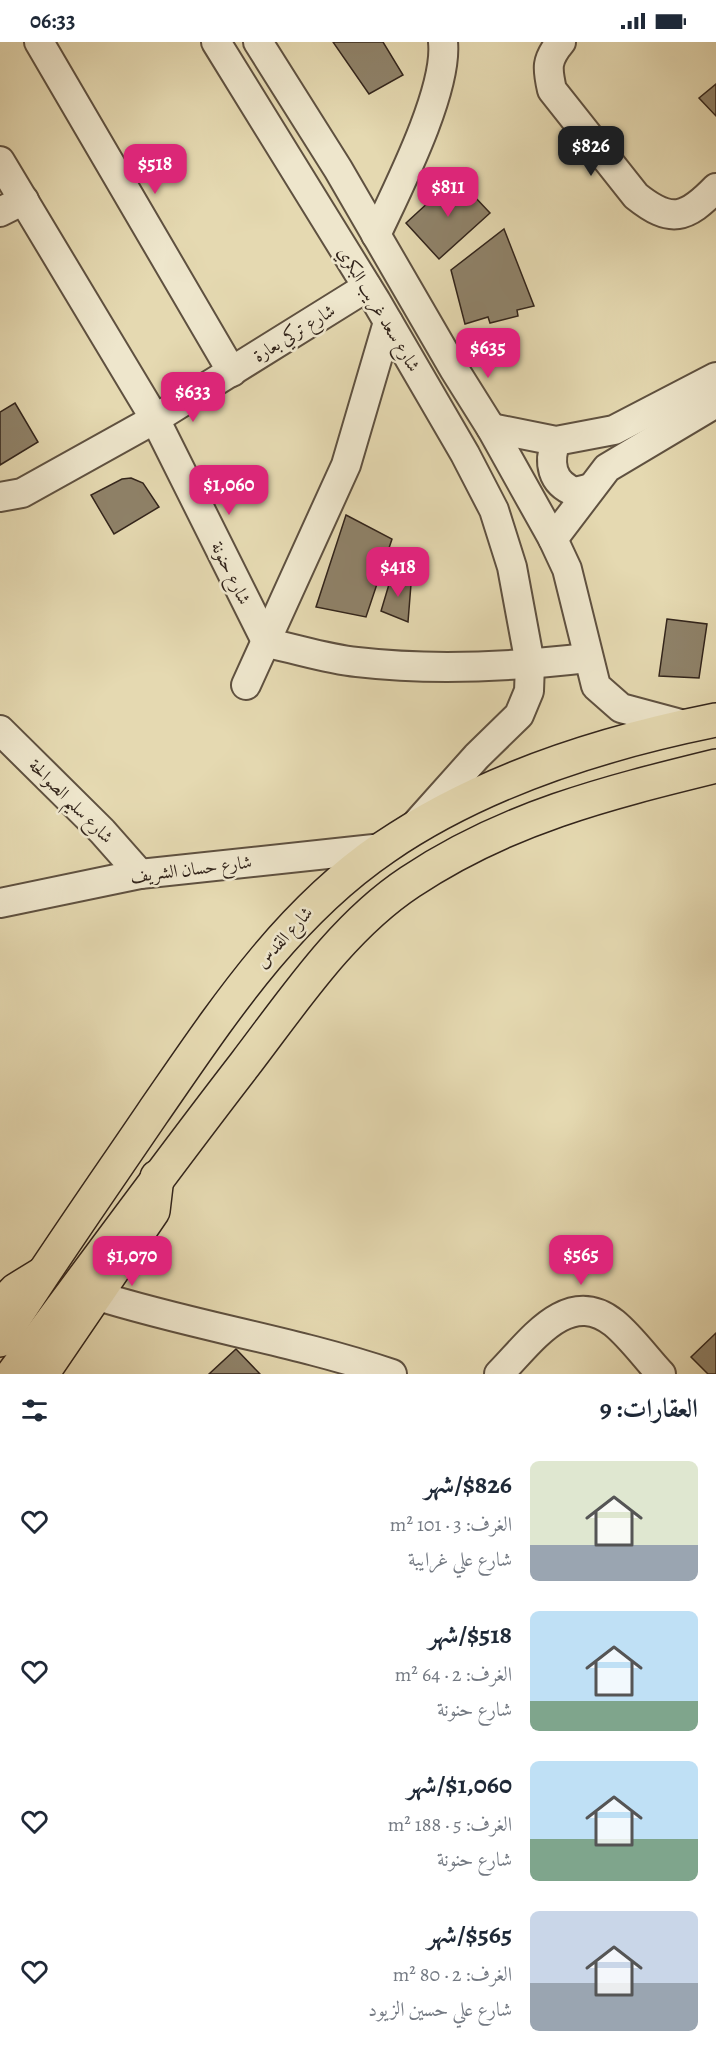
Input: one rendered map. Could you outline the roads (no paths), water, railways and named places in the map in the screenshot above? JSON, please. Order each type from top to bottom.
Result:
[{"type":"main road","name":"شارع القدس","points":[[0,1340],[42,1274],[217,1020],[254,971],[311,905],[383,848],[412,829],[497,785],[552,764],[702,723]]},
{"type":"main road","points":[[14,1374],[158,1177],[334,950],[408,883],[484,838],[535,816],[598,796],[716,766]]},
{"type":"main road","points":[[42,1374],[153,1211],[158,1177]]},
{"type":"main road","points":[[0,1306],[16,1290],[42,1274]]},
{"type":"street","points":[[39,42],[232,372]]},
{"type":"street","name":"شارع سعد غريب البكري","points":[[216,42],[367,287],[465,454],[494,510],[512,567],[530,664],[529,691],[519,715],[477,756],[412,829]]},
{"type":"street","name":"شارع سعد غريب البكري","points":[[258,42],[338,169],[491,428],[553,539],[567,569],[587,658],[596,687],[621,708],[702,723]]},
{"type":"street","points":[[376,235],[409,166],[435,93],[443,42]]},
{"type":"street","points":[[561,42],[550,54],[552,90],[636,196],[653,210],[678,215],[698,207],[716,188]]},
{"type":"street","name":"شارع حنونة","points":[[0,161],[12,206],[154,419],[267,643]]},
{"type":"street","name":"شارع تركي بعارة","points":[[0,497],[22,493],[154,419],[367,287]]},
{"type":"street","points":[[246,685],[346,465],[388,322]]},
{"type":"street","points":[[491,428],[556,441],[614,430],[716,378]]},
{"type":"street","points":[[553,539],[607,468],[716,403]]},
{"type":"street","points":[[556,441],[551,459],[557,479],[575,492],[591,488]]},
{"type":"street","points":[[267,643],[356,662],[438,667],[530,664],[587,658]]},
{"type":"street","name":"شارع سليم الصوالحة","points":[[0,730],[102,831],[141,874]]},
{"type":"street","name":"شارع حسان الشريف","points":[[0,903],[141,874],[383,848]]},
{"type":"street","points":[[95,1295],[158,1315],[298,1347],[392,1374]]},
{"type":"street","points":[[499,1374],[543,1330],[564,1314],[582,1309],[598,1312],[615,1324],[661,1374]]}]
